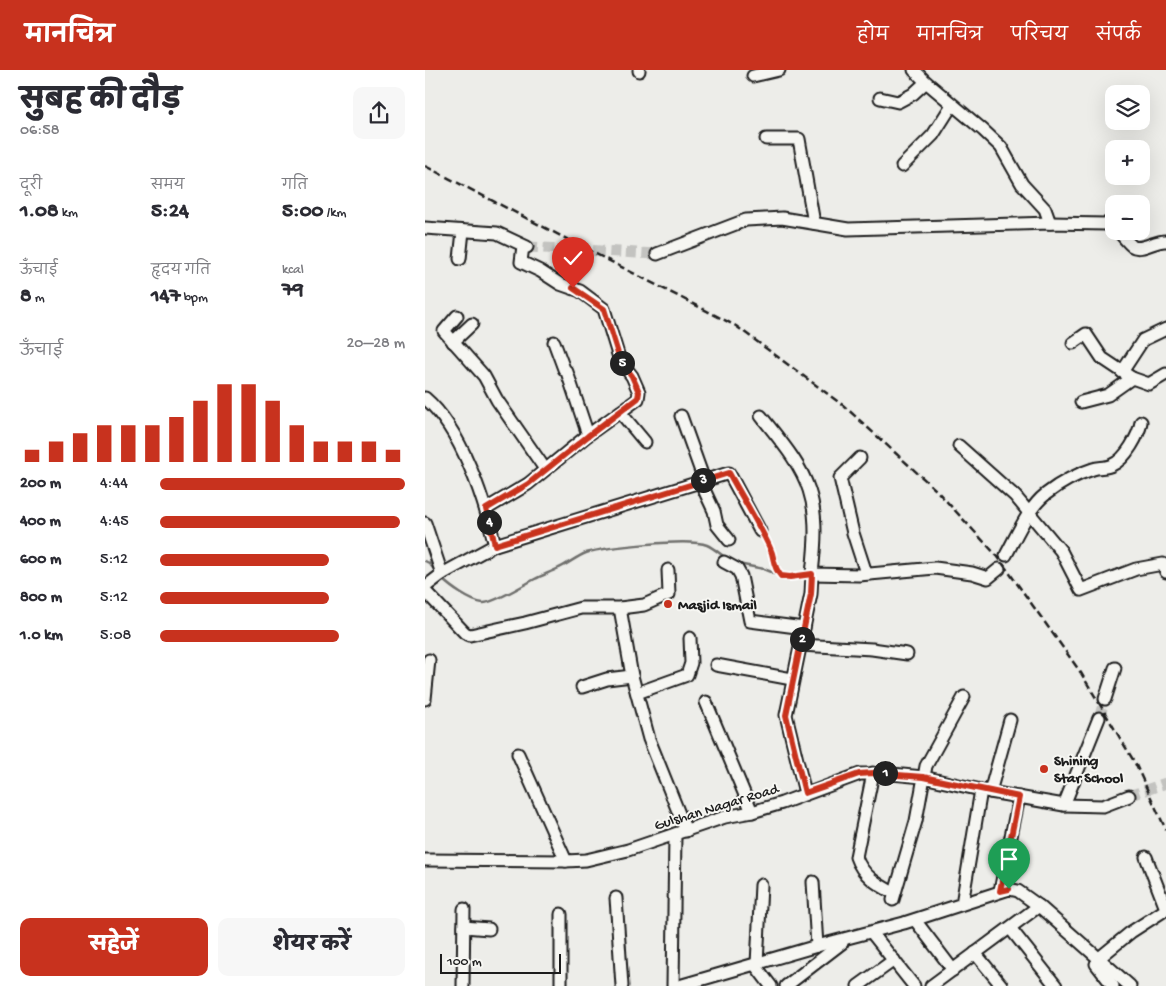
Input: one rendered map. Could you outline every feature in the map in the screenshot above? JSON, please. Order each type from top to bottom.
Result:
[{"type":"street","points":[[753,76],[779,70]]},
{"type":"street","points":[[914,70],[1001,147],[1022,184],[1045,208],[1050,223]]},
{"type":"street","points":[[880,98],[898,102],[913,94],[926,82]]},
{"type":"street","points":[[902,166],[933,135],[952,105]]},
{"type":"street","points":[[766,139],[799,139],[814,223]]},
{"type":"street","points":[[657,254],[746,220],[782,218],[849,229],[1050,223],[1105,224]]},
{"type":"street","points":[[425,228],[497,233],[525,246],[521,262],[560,284],[580,291],[604,309],[620,360],[632,376],[639,392],[638,398],[528,484],[486,509]]},
{"type":"street","points":[[460,259],[463,231]]},
{"type":"street","points":[[1127,240],[1134,247],[1140,248],[1159,240],[1166,241]]},
{"type":"street","points":[[457,316],[444,331],[484,376],[497,400],[545,469]]},
{"type":"street","points":[[453,342],[472,324]]},
{"type":"street","points":[[1081,402],[1108,396],[1127,375],[1143,340],[1166,329]]},
{"type":"street","points":[[1073,343],[1086,334],[1102,358],[1127,375],[1149,384],[1166,374]]},
{"type":"street","points":[[554,342],[564,370],[567,372],[588,436]]},
{"type":"street","points":[[425,398],[435,406],[455,436],[486,509],[495,545]]},
{"type":"street","points":[[620,412],[645,442]]},
{"type":"street","points":[[681,416],[714,511],[717,525],[729,540]]},
{"type":"street","points":[[761,416],[793,458],[809,490],[816,530],[811,594],[786,715],[805,793]]},
{"type":"street","points":[[1007,555],[1030,514],[1045,495],[1092,469],[1113,465],[1129,449],[1139,432],[1141,422]]},
{"type":"street","points":[[959,446],[1015,496],[1061,551],[1081,590],[1136,569],[1163,564],[1166,572]]},
{"type":"street","points":[[860,458],[840,478],[853,533],[866,573]]},
{"type":"street","points":[[425,587],[442,574],[495,545],[729,473],[760,531]]},
{"type":"street","points":[[425,523],[442,574]]},
{"type":"street","points":[[724,562],[737,569],[741,576],[750,621],[804,628]]},
{"type":"street","points":[[812,574],[859,575],[935,568],[972,573],[988,578],[999,568]]},
{"type":"street","points":[[425,591],[465,633],[471,634],[525,623],[581,608],[619,608],[644,605],[669,594],[669,570]]},
{"type":"street","points":[[619,608],[632,676],[649,738],[680,832],[673,986]]},
{"type":"street","points":[[637,693],[687,675],[691,663],[690,638]]},
{"type":"street","points":[[800,645],[872,649],[907,654]]},
{"type":"street","points":[[425,699],[429,660]]},
{"type":"street","points":[[716,664],[792,679]]},
{"type":"street","points":[[1105,699],[1115,668]]},
{"type":"street","points":[[582,687],[607,679],[632,676]]},
{"type":"street","points":[[873,773],[856,857],[858,865],[867,876],[893,897],[916,822],[926,766],[964,697]]},
{"type":"street","points":[[706,702],[752,812]]},
{"type":"street","points":[[1064,805],[1099,718]]},
{"type":"street","points":[[962,904],[985,791],[1010,720]]},
{"type":"street","points":[[518,754],[566,862]]},
{"type":"street","name":"Gulshan Nagar Road","points":[[425,860],[566,862],[585,860],[628,850],[725,817],[752,812],[782,803],[859,774],[873,773],[923,777],[985,791],[1064,805],[1103,806],[1129,796]]},
{"type":"street","points":[[1000,891],[1019,797]]},
{"type":"street","points":[[1095,956],[1165,910],[1147,857]]},
{"type":"street","points":[[813,882],[817,946]]},
{"type":"street","points":[[761,886],[756,964],[771,986]]},
{"type":"street","points":[[679,986],[712,981],[756,964],[817,946],[872,933],[1009,889],[1018,891],[1039,906],[1130,986]]},
{"type":"street","points":[[615,898],[621,986]]},
{"type":"street","points":[[931,986],[1039,906]]},
{"type":"street","points":[[463,986],[464,909]]},
{"type":"street","points":[[561,914],[561,986]]},
{"type":"street","points":[[915,920],[953,970]]},
{"type":"street","points":[[464,927],[489,929]]},
{"type":"street","points":[[1010,928],[1057,986]]},
{"type":"street","points":[[872,933],[913,986]]},
{"type":"street","points":[[786,986],[845,940]]},
{"type":"street","points":[[975,953],[1002,986]]},
{"type":"street","points":[[1095,956],[1096,964],[1113,986]]},
{"type":"street","points":[[858,986],[894,960]]},
{"type":"path","points":[[760,531],[771,549],[773,564],[781,576],[790,577],[812,574]]},
{"type":"waterway","points":[[441,578],[461,594],[483,603],[501,597],[586,553],[596,551],[647,544],[683,542],[710,546],[726,558]]},
{"type":"waterway","points":[[425,561],[436,572]]},
{"type":"waterway","points":[[738,564],[764,569],[779,575],[792,576],[810,572]]},
{"type":"tunnel","points":[[527,247],[657,254]]},
{"type":"tunnel","points":[[1099,718],[1105,699]]},
{"type":"tunnel","points":[[1129,796],[1166,783]]},
{"type":"railway","points":[[425,166],[736,326],[844,406],[936,490],[998,557],[1081,673],[1135,763],[1166,830]]},
{"type":"place","name":"Masjid Ismail","points":[[668,604]]},
{"type":"place","name":"Shining Star School","points":[[1044,769]]},
{"type":"route","points":[[573,288],[604,309],[615,347],[620,360],[632,376],[639,392],[638,398],[528,484],[486,509],[495,545],[729,473],[771,549],[773,564],[781,576],[790,577],[812,574],[811,594],[786,715],[805,793],[859,774],[873,773],[923,777],[1019,797],[1000,891],[1009,889]]}]
